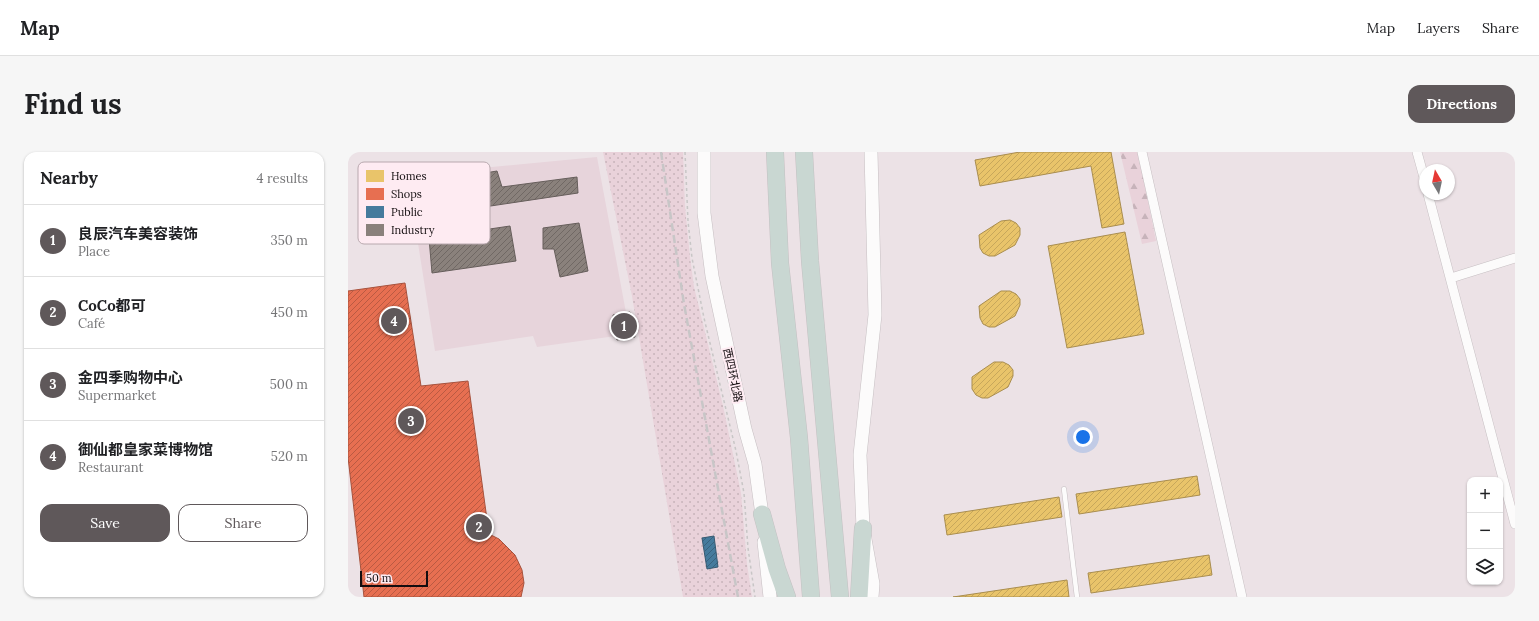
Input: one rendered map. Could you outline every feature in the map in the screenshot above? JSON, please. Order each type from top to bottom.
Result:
[{"type":"highway","points":[[775,152],[780,264],[799,438],[811,597]]},
{"type":"highway","points":[[804,152],[810,261],[840,597]]},
{"type":"highway","points":[[762,514],[777,569],[787,597]]},
{"type":"highway","points":[[859,597],[863,528]]},
{"type":"street","points":[[704,158],[714,152]]},
{"type":"street","points":[[871,152],[875,316],[860,455],[863,528],[872,584],[872,597]]},
{"type":"street","points":[[1142,152],[1242,597]]},
{"type":"street","points":[[1417,152],[1420,164]]},
{"type":"street","name":"西四环北路","points":[[704,158],[704,213],[712,276],[745,428],[755,464],[762,514],[770,597]]},
{"type":"street","points":[[1430,200],[1515,524]]},
{"type":"street","points":[[1451,278],[1515,258]]},
{"type":"lane","points":[[1064,489],[1077,597]]},
{"type":"path","points":[[685,152],[688,221],[692,258],[704,318],[736,451],[744,494],[748,548],[755,597]]},
{"type":"shaded area","points":[[597,157],[630,334],[537,347],[533,336],[435,351],[418,244],[490,244],[490,167]]},
{"type":"green space","points":[[603,152],[683,152],[685,207],[694,287],[723,406],[741,493],[747,564],[752,597],[683,597],[632,296]]},
{"type":"green space","points":[[1120,152],[1138,152],[1156,241],[1142,244]]},
{"type":"building: Homes","points":[[1020,152],[1111,152],[1124,224],[1102,228],[1091,166],[980,186],[975,160]]},
{"type":"building: Homes","points":[[1010,220],[1016,223],[1020,228],[1020,235],[1015,245],[995,256],[989,256],[983,253],[980,248],[979,235],[1001,221]]},
{"type":"building: Homes","points":[[1125,232],[1144,334],[1067,348],[1048,246]]},
{"type":"building: Homes","points":[[1001,291],[1010,291],[1016,294],[1020,299],[1020,305],[1015,316],[995,327],[989,327],[983,324],[980,318],[979,306]]},
{"type":"building: Homes","points":[[994,362],[1003,362],[1009,365],[1013,370],[1013,376],[1008,387],[988,398],[982,398],[976,395],[972,389],[972,377]]},
{"type":"building: Homes","points":[[1197,476],[1200,495],[1079,514],[1076,494]]},
{"type":"building: Homes","points":[[1059,497],[1062,517],[947,535],[944,515]]},
{"type":"building: Homes","points":[[1209,555],[1212,575],[1091,593],[1088,573]]},
{"type":"building: Homes","points":[[1067,580],[1069,597],[953,597]]},
{"type":"building: Shops","points":[[405,283],[421,386],[468,381],[489,534],[499,539],[515,555],[522,570],[524,583],[521,597],[364,597],[348,457],[348,291]]},
{"type":"building: Public","points":[[714,536],[718,567],[707,569],[702,538]]},
{"type":"building: Industry","points":[[497,171],[502,187],[577,177],[578,193],[490,206],[490,172]]},
{"type":"building: Industry","points":[[579,223],[588,271],[560,277],[554,249],[543,249],[543,228]]},
{"type":"building: Industry","points":[[510,226],[516,261],[432,273],[430,244],[490,244],[490,229]]},
{"type":"building: Industry","points":[[630,312],[635,337],[617,340],[613,315]]},
{"type":"railway","points":[[661,152],[684,304],[738,597]]},
{"type":"place","name":"御仙都皇家菜博物馆","points":[[394,321]]},
{"type":"place","name":"良辰汽车美容装饰","points":[[624,326]]},
{"type":"place","name":"金四季购物中心","points":[[411,421]]},
{"type":"place","name":"CoCo都可","points":[[479,527]]}]
